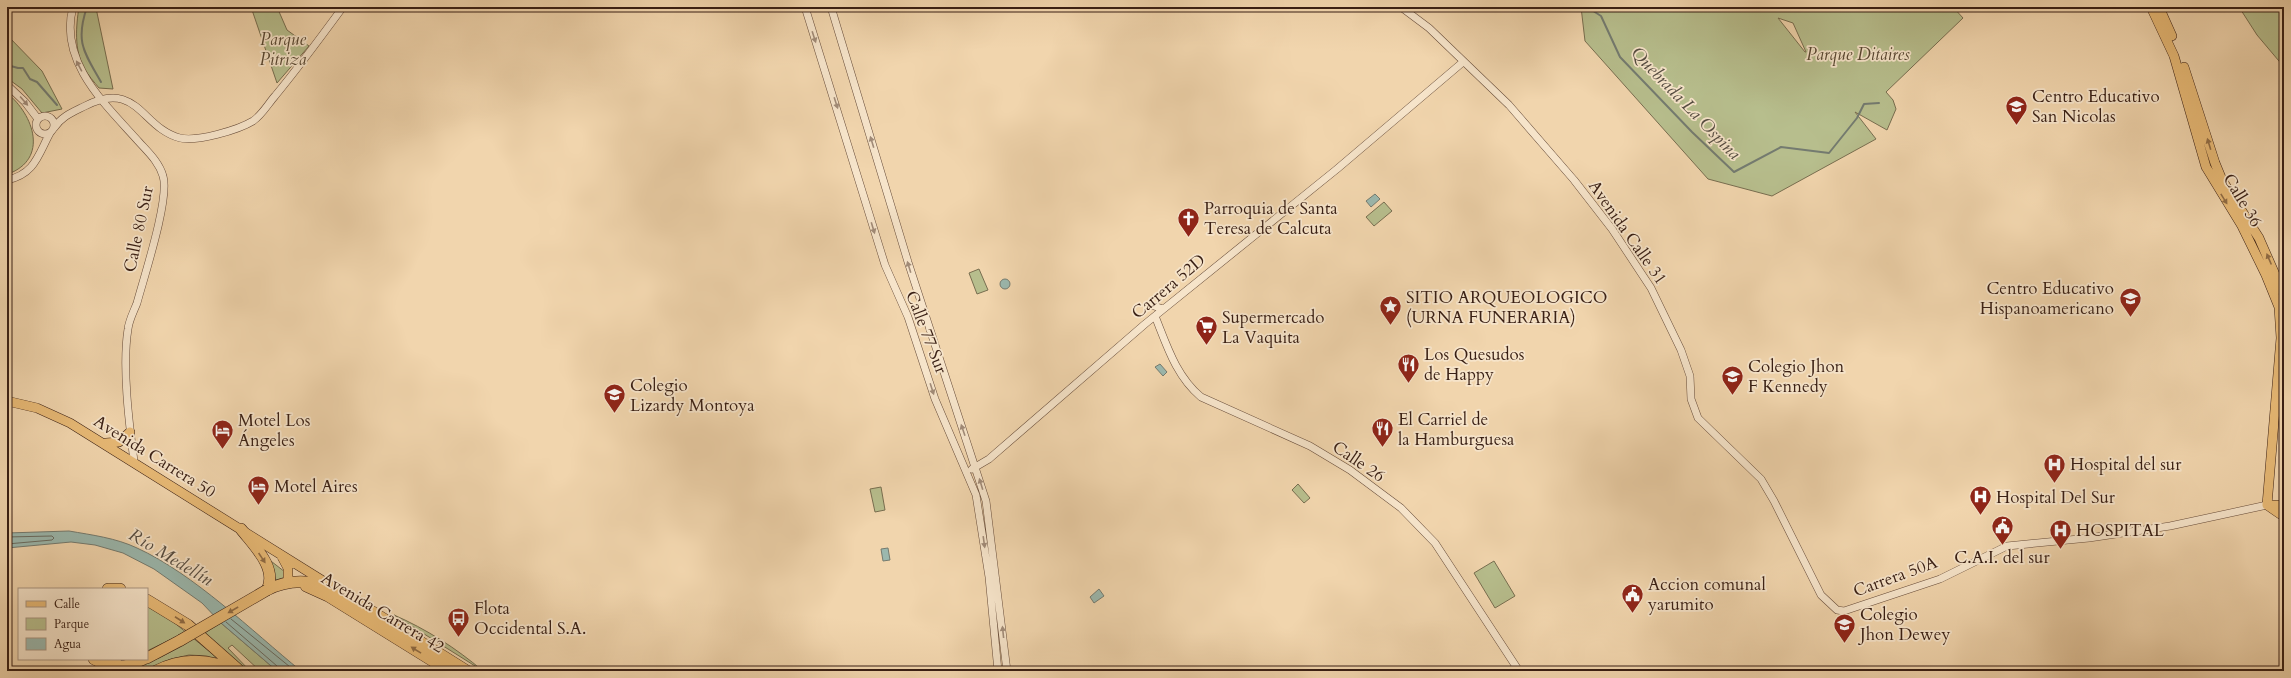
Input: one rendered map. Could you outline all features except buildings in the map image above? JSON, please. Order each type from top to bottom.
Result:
[{"type":"highway","points":[[241,529],[268,566],[271,579],[267,590]]},
{"type":"highway","points":[[148,657],[181,640],[267,590],[288,582]]},
{"type":"highway","name":"Avenida Carrera 42","points":[[288,582],[315,582],[336,589],[467,671]]},
{"type":"highway","name":"Avenida Carrera 42","points":[[288,582],[310,587],[328,596],[449,671]]},
{"type":"highway","points":[[148,601],[188,625],[240,671]]},
{"type":"highway","points":[[97,660],[114,665],[132,664]]},
{"type":"highway","points":[[104,671],[141,660]]},
{"type":"highway","points":[[156,671],[177,663],[200,661],[214,663],[232,671]]},
{"type":"main road","name":"Calle 36","points":[[2151,7],[2174,56],[2206,167],[2242,226],[2266,275],[2279,307],[2281,338],[2273,437],[2278,455],[2273,492],[2267,505]]},
{"type":"main road","name":"Calle 36","points":[[2159,7],[2177,48],[2222,180],[2259,238],[2284,295]]},
{"type":"main road","points":[[2279,307],[2284,317]]},
{"type":"main road","name":"Avenida Carrera 50","points":[[7,401],[52,414],[106,444],[336,589]]},
{"type":"main road","points":[[106,444],[119,442],[130,432]]},
{"type":"main road","name":"Carrera 50A","points":[[2267,505],[2284,504]]},
{"type":"main road","points":[[2267,505],[2284,514]]},
{"type":"main road","points":[[280,554],[288,568],[288,582]]},
{"type":"street","name":"Calle 80 Sur","points":[[73,7],[71,36],[75,58],[101,98],[155,159],[163,176],[164,184],[157,228],[128,328],[126,356],[130,432],[134,461]]},
{"type":"street","points":[[7,180],[18,177],[30,169],[52,131],[64,116],[101,98],[111,97],[130,102],[160,127],[179,138],[197,139],[244,125],[258,116],[272,100],[343,7]]},
{"type":"street","name":"Calle 77 Sur","points":[[805,7],[885,265],[910,322],[936,399],[978,503],[998,671]]},
{"type":"street","name":"Calle 77 Sur","points":[[831,7],[908,262],[986,501],[1007,671]]},
{"type":"street","name":"Avenida Calle 31","points":[[1401,7],[1428,28],[1509,105],[1559,163],[1612,229],[1651,288],[1681,350],[1690,376],[1691,399],[1698,418],[1761,479],[1774,501],[1821,595],[1837,610]]},
{"type":"street","name":"Carrera 52D","points":[[966,471],[976,467],[993,456],[1145,324],[1337,169],[1463,62]]},
{"type":"street","points":[[7,85],[25,102],[38,119]]},
{"type":"street","points":[[40,151],[36,125],[38,119],[42,116],[64,116]]},
{"type":"street","points":[[48,116],[54,122],[52,131]]},
{"type":"street","points":[[38,131],[44,134],[52,131]]},
{"type":"street","points":[[1151,305],[1163,309]]},
{"type":"street","name":"Calle 26","points":[[1155,316],[1179,375],[1189,387],[1201,397],[1310,446],[1350,470],[1401,508],[1435,543],[1519,671]]},
{"type":"street","points":[[1145,324],[1159,328]]},
{"type":"street","name":"Carrera 50A","points":[[1837,610],[1844,611],[1908,591],[1940,579],[2007,546],[2089,538],[2163,527],[2267,505]]},
{"type":"green space","points":[[79,7],[99,7],[96,8],[113,89],[99,88],[87,73],[81,61],[77,46],[77,22]]},
{"type":"green space","name":"Parque Pitriza","points":[[251,7],[277,7],[287,30],[309,46],[277,83]]},
{"type":"green space","name":"Parque Ditaires","points":[[1581,7],[1953,7],[1963,18],[1886,92],[1893,100],[1896,109],[1887,130],[1855,112],[1876,139],[1772,196],[1708,179],[1585,41]],"holes":[[[1778,18],[1793,23],[1806,52]]]},
{"type":"green space","points":[[2239,7],[2284,7],[2284,67],[2257,35]]},
{"type":"green space","points":[[7,35],[42,71],[62,109],[42,113],[22,89],[7,78]]},
{"type":"green space","points":[[7,93],[24,113],[30,124],[33,136],[33,148],[29,158],[21,167],[8,174]]},
{"type":"green space","points":[[1384,202],[1392,211],[1374,226],[1366,217]]},
{"type":"green space","points":[[979,269],[988,290],[977,294],[969,273]]},
{"type":"green space","points":[[1298,484],[1310,498],[1304,503],[1292,490]]},
{"type":"green space","points":[[881,487],[885,510],[875,512],[870,489]]},
{"type":"green space","points":[[267,558],[285,572],[286,577],[276,580]]},
{"type":"green space","points":[[1494,561],[1515,596],[1495,608],[1474,573]]},
{"type":"green space","points":[[148,607],[171,620],[226,665],[207,656],[189,655],[171,659],[143,671],[123,671],[159,658],[184,645],[178,636],[148,651]]},
{"type":"green space","points":[[394,615],[418,626],[462,655],[483,671]]},
{"type":"green space","points":[[221,623],[277,671],[260,671],[232,645],[228,648],[250,671],[242,671],[203,634]]},
{"type":"green space","points":[[194,666],[205,666],[222,671],[174,671]]},
{"type":"water","points":[[1375,194],[1380,199],[1371,207],[1366,201]]},
{"type":"water","points":[[1005,279],[1010,284],[1005,289],[1000,284]]},
{"type":"water","points":[[1160,364],[1167,372],[1163,376],[1155,367]]},
{"type":"water","points":[[69,531],[104,537],[121,542],[137,548],[158,559],[180,573],[222,604],[301,671],[277,671],[221,623],[202,603],[154,569],[123,553],[95,545],[71,542],[7,548],[7,533]]},
{"type":"water","points":[[888,548],[890,560],[883,561],[881,549]]},
{"type":"water","points":[[1099,589],[1104,596],[1094,603],[1090,597]]},
{"type":"waterway","points":[[87,7],[83,19],[83,46],[90,63],[101,82]]},
{"type":"waterway","name":"Quebrada La Ospina","points":[[1587,7],[1601,16],[1620,57],[1692,132],[1734,172],[1781,147],[1829,153],[1857,118],[1864,104],[1879,103]]},
{"type":"waterway","points":[[7,65],[23,68],[30,79],[37,82],[57,105]]},
{"type":"place","name":"Centro Educativo San Nicolas","points":[[2017,126]]},
{"type":"place","name":"Parroquia de Santa Teresa de Calcuta","points":[[1189,238]]},
{"type":"place","name":"Centro Educativo Hispanoamericano","points":[[2130,318]]},
{"type":"place","name":"SITIO ARQUEOLOGICO (URNA FUNERARIA)","points":[[1390,326]]},
{"type":"place","name":"Supermercado La Vaquita","points":[[1206,346]]},
{"type":"place","name":"Los Quesudos de Happy","points":[[1409,384]]},
{"type":"place","name":"Colegio Jhon F Kennedy","points":[[1733,396]]},
{"type":"place","name":"Colegio Lizardy Montoya","points":[[614,414]]},
{"type":"place","name":"El Carriel de la Hamburguesa","points":[[1382,448]]},
{"type":"place","name":"Motel Los Ángeles","points":[[222,450]]},
{"type":"place","name":"Hospital del sur","points":[[2054,484]]},
{"type":"place","name":"Motel Aires","points":[[258,506]]},
{"type":"place","name":"Hospital Del Sur","points":[[1980,516]]},
{"type":"place","name":"C.A.I. del sur","points":[[2002,546]]},
{"type":"place","name":"HOSPITAL","points":[[2061,550]]},
{"type":"place","name":"Accion comunal yarumito","points":[[1632,614]]},
{"type":"place","name":"Flota Occidental S.A.","points":[[459,638]]},
{"type":"place","name":"Colegio Jhon Dewey","points":[[1844,644]]},
{"type":"water label","name":"Río Medellín","points":[[171,557]]}]
